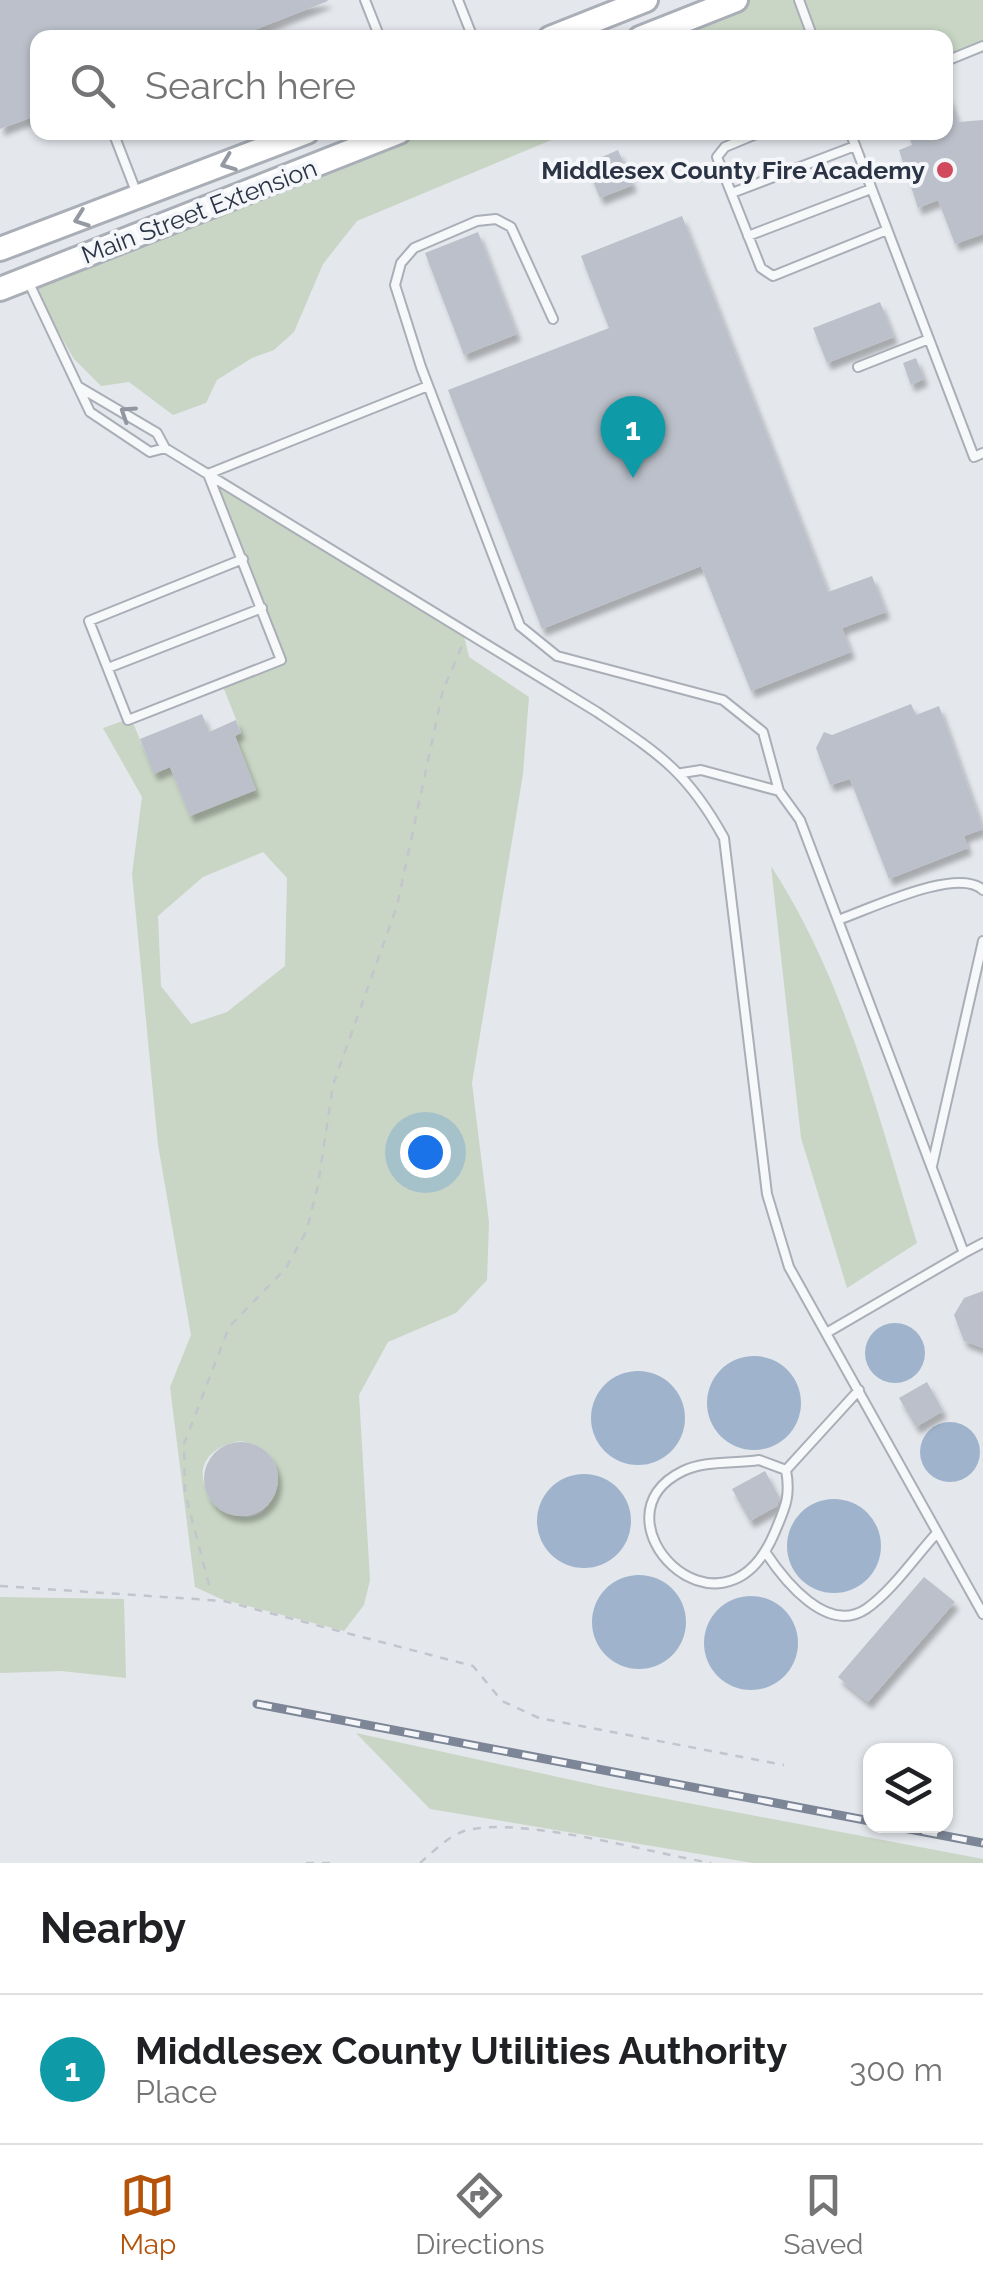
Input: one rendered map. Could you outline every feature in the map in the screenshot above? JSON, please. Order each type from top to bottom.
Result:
[{"type":"main road","points":[[570,30],[646,0]]},
{"type":"main road","points":[[660,30],[736,0]]},
{"type":"main road","name":"Main Street Extension","points":[[7,247],[287,140]]},
{"type":"main road","name":"Main Street Extension","points":[[0,289],[379,140]]},
{"type":"main road","points":[[7,247],[27,278]]},
{"type":"lane","points":[[365,0],[377,30]]},
{"type":"lane","points":[[458,0],[470,30]]},
{"type":"lane","points":[[798,0],[810,30]]},
{"type":"lane","points":[[953,58],[983,46]]},
{"type":"lane","points":[[117,140],[138,198]]},
{"type":"lane","points":[[742,140],[725,147],[717,157],[761,268],[773,276],[887,230]]},
{"type":"lane","points":[[853,140],[979,455]]},
{"type":"lane","points":[[732,193],[855,146]]},
{"type":"lane","points":[[748,236],[872,188]]},
{"type":"lane","points":[[553,320],[511,228],[496,220],[477,220],[414,248],[401,264],[395,285],[428,386],[520,626],[557,656],[724,700],[763,732],[779,792],[800,820],[964,1253]]},
{"type":"lane","points":[[27,278],[55,346],[90,412],[150,452],[164,448]]},
{"type":"lane","points":[[858,367],[930,340]]},
{"type":"lane","points":[[208,474],[428,386]]},
{"type":"lane","points":[[79,388],[157,433],[164,448],[596,712],[682,773],[700,794],[724,838],[768,1194],[789,1267],[983,1614]]},
{"type":"lane","points":[[208,474],[243,559],[282,660],[128,720],[89,620],[243,559]]},
{"type":"lane","points":[[108,668],[262,608]]},
{"type":"lane","points":[[682,773],[701,770],[779,792]]},
{"type":"lane","points":[[838,920],[953,880],[975,882],[983,890]]},
{"type":"lane","points":[[932,1166],[983,941]]},
{"type":"lane","points":[[828,1332],[983,1243]]},
{"type":"lane","points":[[786,1470],[859,1390]]},
{"type":"lane","points":[[758,1460],[786,1470],[792,1497],[766,1553],[732,1579],[693,1581],[675,1572],[661,1558],[650,1520],[655,1500],[680,1472],[698,1466],[758,1460]]},
{"type":"lane","points":[[766,1553],[808,1602],[847,1614],[865,1610],[936,1534]]},
{"type":"path","points":[[209,1585],[184,1493],[184,1444],[229,1327],[286,1268],[307,1230],[333,1085],[397,906],[443,690],[468,635]]},
{"type":"path","points":[[0,1586],[224,1601],[473,1666],[502,1701],[539,1718],[784,1766]]},
{"type":"path","points":[[420,1863],[463,1832],[501,1828],[601,1840],[710,1863]]},
{"type":"path","points":[[306,1863],[332,1863]]},
{"type":"green space","points":[[736,0],[983,0],[983,46],[953,58],[953,30],[660,30]]},
{"type":"green space","points":[[381,140],[551,140],[357,221],[323,264],[294,332],[274,350],[252,358],[217,380],[206,403],[173,415],[129,382],[101,386],[74,359],[27,278]]},
{"type":"green space","points":[[208,474],[463,632],[469,657],[529,697],[523,774],[472,1083],[489,1222],[487,1280],[456,1313],[388,1342],[359,1395],[370,1580],[364,1605],[344,1631],[221,1599],[195,1587],[170,1387],[191,1335],[158,1145],[132,874],[142,797],[103,728],[131,718],[154,773],[170,767],[190,816],[255,790],[235,736],[241,732],[222,684],[281,661]],"holes":[[[263,852],[287,878],[285,966],[227,1012],[191,1024],[161,986],[158,916],[203,877]],[[240,1441],[270,1457],[278,1480],[264,1510],[247,1517],[230,1513],[214,1501],[205,1485],[203,1467],[214,1452]]]},
{"type":"green space","points":[[771,866],[820,955],[839,1002],[917,1243],[847,1288],[801,1138]]},
{"type":"green space","points":[[0,1597],[124,1599],[126,1678],[61,1671],[0,1673]]},
{"type":"green space","points":[[356,1733],[604,1787],[983,1859],[983,1863],[753,1863],[430,1809]]},
{"type":"water","points":[[895,1323],[916,1332],[925,1353],[916,1374],[895,1383],[874,1374],[865,1353],[874,1332]]},
{"type":"water","points":[[754,1356],[772,1359],[787,1370],[798,1385],[798,1421],[787,1436],[772,1447],[754,1450],[736,1447],[721,1436],[710,1421],[707,1403],[710,1385],[721,1370],[736,1359]]},
{"type":"water","points":[[638,1371],[656,1374],[671,1385],[682,1400],[682,1436],[671,1451],[656,1462],[638,1465],[620,1462],[605,1451],[594,1436],[591,1418],[594,1400],[605,1385],[620,1374]]},
{"type":"water","points":[[950,1422],[971,1431],[980,1452],[971,1473],[950,1482],[929,1473],[920,1452],[929,1431]]},
{"type":"water","points":[[584,1474],[602,1477],[617,1488],[628,1503],[628,1539],[617,1554],[602,1565],[584,1568],[566,1565],[551,1554],[540,1539],[537,1521],[540,1503],[551,1488],[566,1477]]},
{"type":"water","points":[[834,1499],[852,1502],[867,1513],[878,1528],[878,1564],[867,1579],[852,1590],[834,1593],[816,1590],[801,1579],[790,1564],[787,1546],[790,1528],[801,1513],[816,1502]]},
{"type":"water","points":[[639,1575],[657,1578],[672,1589],[683,1604],[683,1640],[672,1655],[657,1666],[639,1669],[621,1666],[606,1655],[595,1640],[592,1622],[595,1604],[606,1589],[621,1578]]},
{"type":"water","points":[[751,1596],[769,1599],[784,1610],[795,1625],[795,1661],[784,1676],[769,1687],[751,1690],[733,1687],[718,1676],[707,1661],[704,1643],[707,1625],[718,1610],[733,1599]]},
{"type":"building","points":[[0,0],[328,1],[254,30],[30,30],[30,118],[0,129]]},
{"type":"building","name":"Middlesex County Fire Academy","points":[[953,109],[958,122],[983,120],[983,234],[955,244],[938,200],[918,208],[899,150],[912,145],[910,140],[953,140]]},
{"type":"building","points":[[618,150],[633,185],[600,198],[586,164]]},
{"type":"building","points":[[682,216],[828,592],[872,576],[886,612],[842,628],[851,652],[751,691],[701,566],[542,629],[448,390],[609,328],[581,256]]},
{"type":"building","points":[[478,232],[517,334],[464,355],[425,253]]},
{"type":"building","points":[[880,302],[894,337],[827,363],[813,328]]},
{"type":"building","points":[[916,358],[924,379],[911,385],[903,363]]},
{"type":"building","points":[[911,704],[916,715],[939,706],[983,829],[964,836],[968,848],[889,879],[850,779],[830,785],[816,748],[824,732],[832,735]]},
{"type":"building","points":[[202,714],[209,732],[236,720],[241,733],[235,736],[256,790],[190,816],[170,767],[154,774],[140,739]]},
{"type":"building","points":[[983,1291],[983,1348],[964,1341],[954,1315],[964,1298]]},
{"type":"building","points":[[927,1382],[943,1411],[916,1427],[899,1398]]},
{"type":"building","points":[[241,1442],[267,1453],[278,1479],[267,1505],[241,1516],[215,1505],[204,1479],[215,1453]]},
{"type":"building","points":[[765,1471],[779,1497],[777,1506],[750,1521],[732,1489]]},
{"type":"building","points":[[924,1577],[955,1602],[868,1702],[838,1677]]},
{"type":"railway","points":[[257,1704],[863,1820]]},
{"type":"railway","points":[[930,1833],[983,1843]]},
{"type":"place","name":"Middlesex County Fire Academy","points":[[945,170]]},
{"type":"place","name":"Middlesex County Utilities Authority","points":[[633,478]]}]
